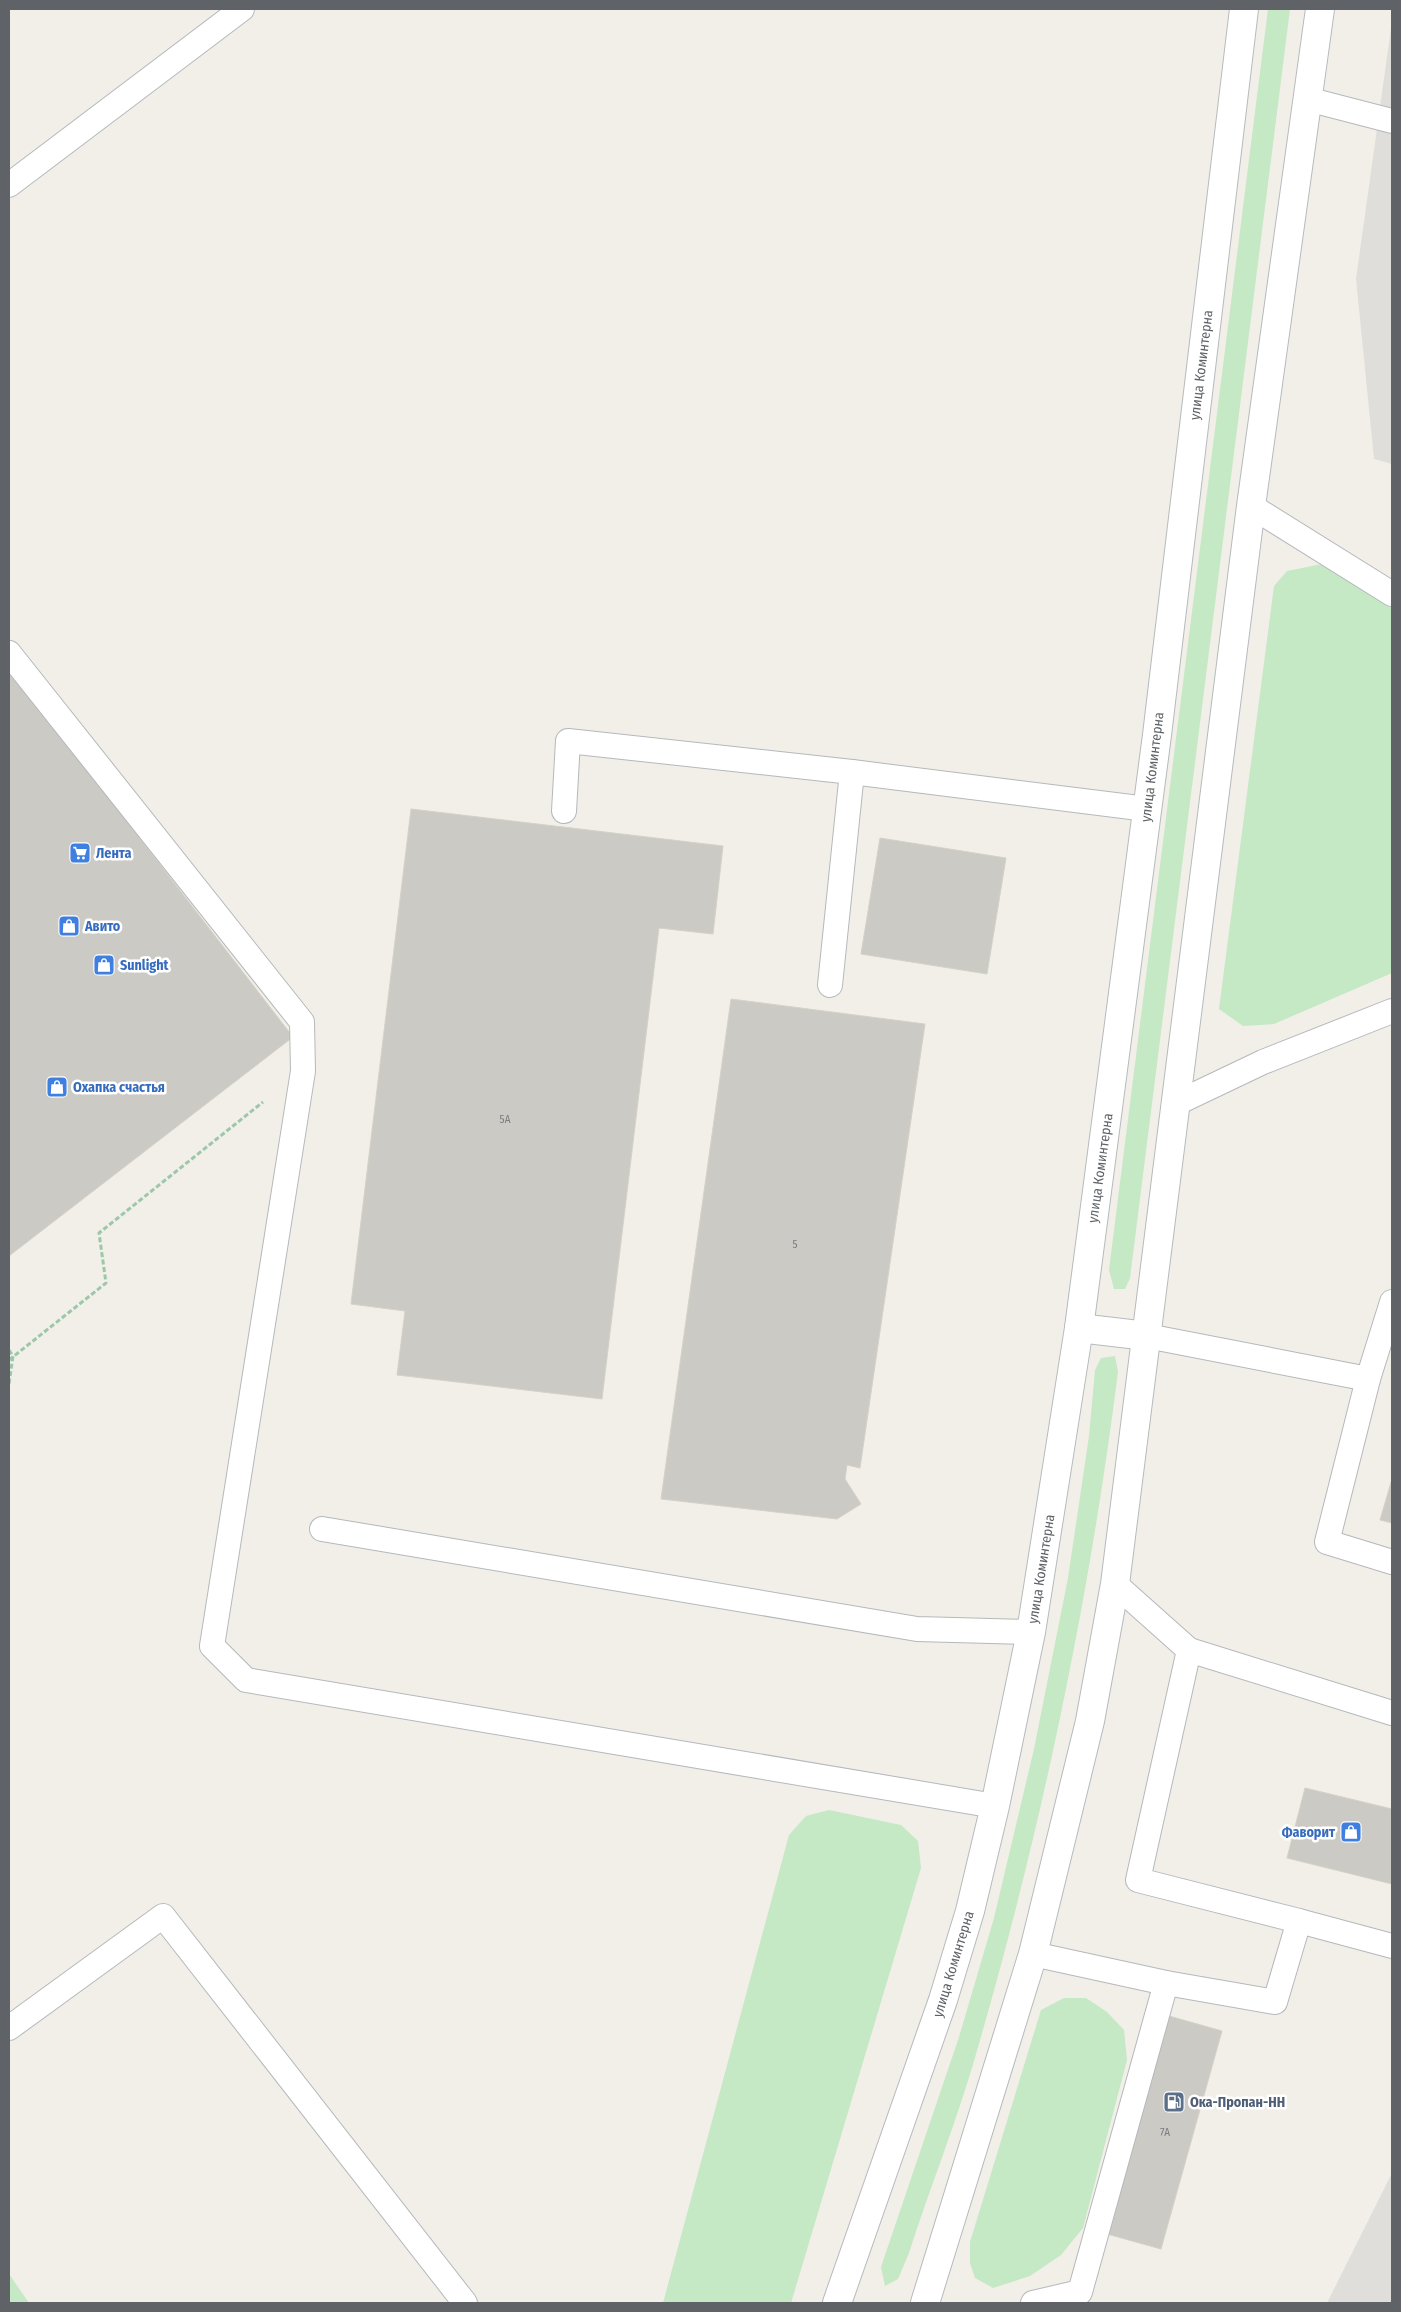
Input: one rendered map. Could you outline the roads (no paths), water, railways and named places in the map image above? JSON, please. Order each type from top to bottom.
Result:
[{"type":"main road","name":"улица Коминтерна","points":[[838,2303],[943,2000],[970,1911],[995,1806],[1031,1632],[1079,1328],[1147,809],[1244,9]]},
{"type":"main road","points":[[925,2303],[1032,1954],[1090,1721],[1115,1584],[1252,506],[1320,9]]},
{"type":"main road","points":[[1079,1328],[1147,1336]]},
{"type":"lane","points":[[9,185],[242,9]]},
{"type":"lane","points":[[1307,99],[1392,121]]},
{"type":"lane","points":[[1252,506],[1392,594]]},
{"type":"lane","points":[[9,653],[302,1022],[303,1071],[212,1646],[246,1680],[995,1806]]},
{"type":"lane","points":[[564,811],[568,741],[852,772],[1147,809]]},
{"type":"lane","points":[[830,985],[852,772]]},
{"type":"lane","points":[[1177,1103],[1264,1062],[1392,1011]]},
{"type":"lane","points":[[1392,1302],[1368,1379],[1327,1542],[1392,1562]]},
{"type":"lane","points":[[1147,1336],[1368,1379]]},
{"type":"lane","points":[[322,1529],[917,1629],[1031,1632]]},
{"type":"lane","points":[[1115,1584],[1189,1650],[1392,1713]]},
{"type":"lane","points":[[1189,1650],[1138,1880],[1392,1946]]},
{"type":"lane","points":[[9,2028],[163,1916],[465,2303]]},
{"type":"lane","points":[[1032,1954],[1166,1983],[1275,2002],[1299,1921]]},
{"type":"lane","points":[[1034,2303],[1080,2292],[1166,1983]]},
{"type":"place","name":"Лента","points":[[80,853]]},
{"type":"place","name":"Авито","points":[[69,926]]},
{"type":"place","name":"Sunlight","points":[[104,965]]},
{"type":"place","name":"Охапка счастья","points":[[57,1087]]},
{"type":"place","name":"Фаворит","points":[[1351,1832]]},
{"type":"place","name":"Ока-Пропан-НН","points":[[1174,2102]]}]
